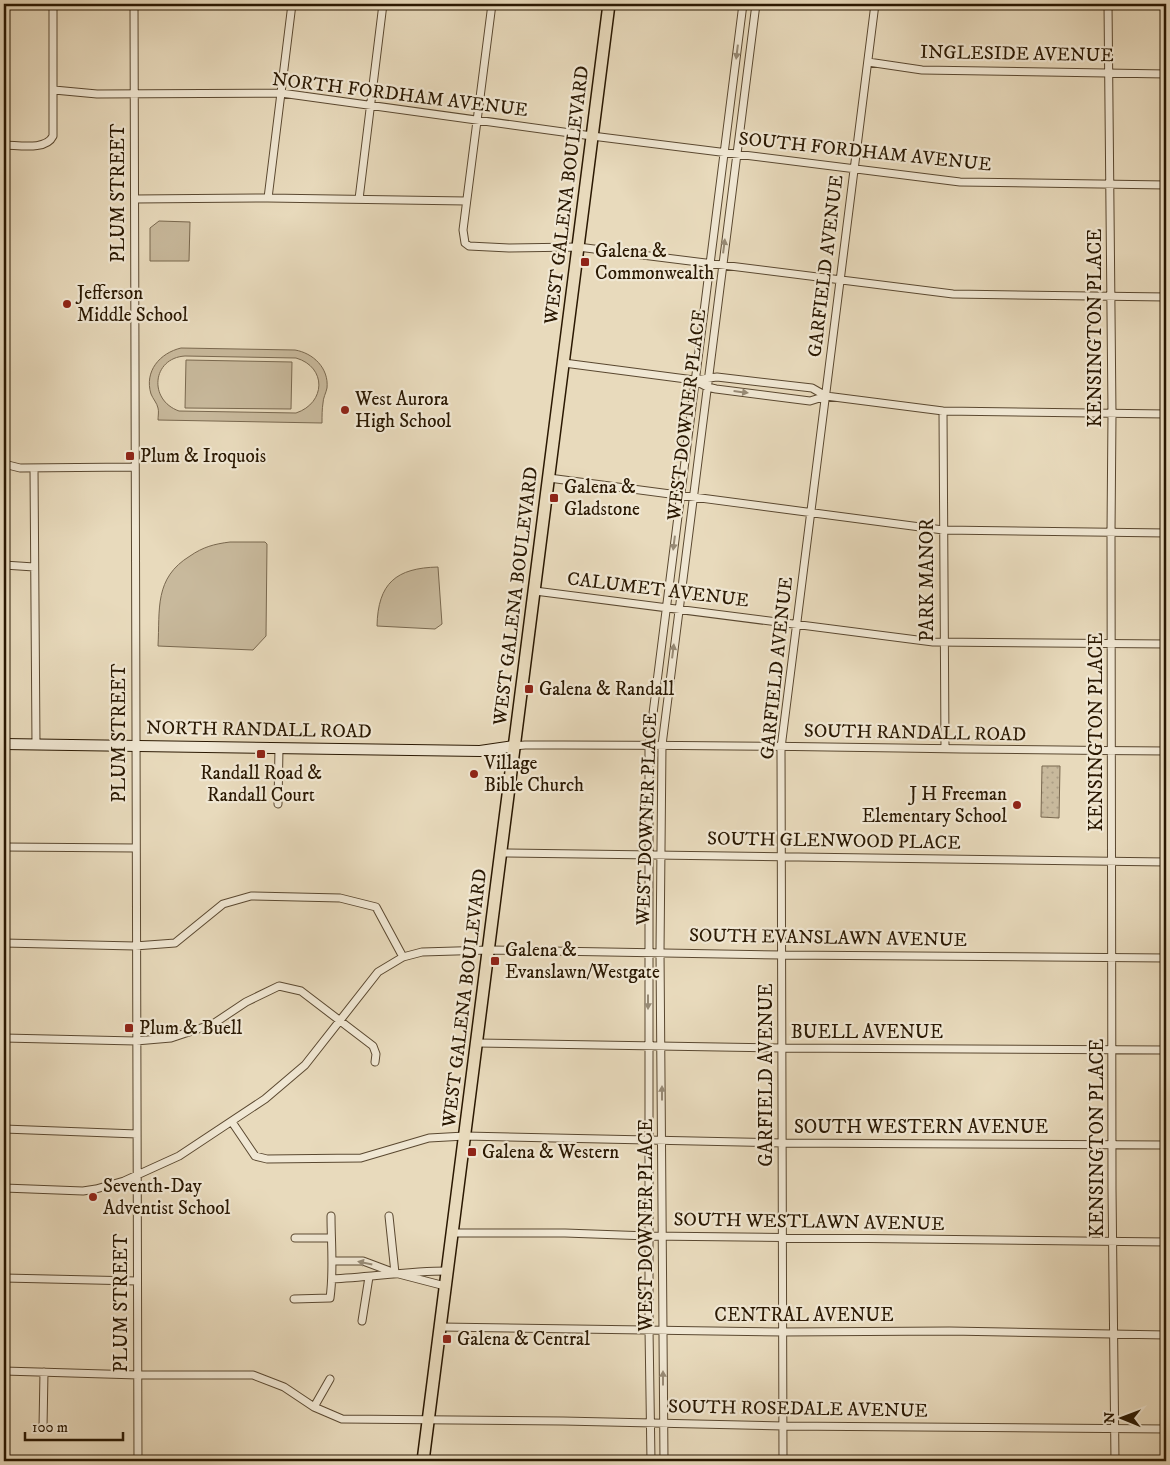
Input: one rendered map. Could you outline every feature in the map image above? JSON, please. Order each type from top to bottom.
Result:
[{"type":"main road","name":"WEST GALENA BOULEVARD","points":[[423,1461],[609,4]]},
{"type":"main road","name":"NORTH RANDALL ROAD","points":[[4,744],[480,750],[514,746]]},
{"type":"street","points":[[4,145],[43,145],[50,142],[54,133],[54,4]]},
{"type":"street","name":"PLUM STREET","points":[[134,4],[136,467],[135,946],[138,1175],[138,1461]]},
{"type":"street","points":[[268,198],[292,4]]},
{"type":"street","points":[[359,199],[383,4]]},
{"type":"street","points":[[492,4],[466,201],[463,238],[469,246],[509,248],[578,247],[953,294],[1166,297]]},
{"type":"street","name":"WEST DOWNER PLACE","points":[[651,1461],[649,1329],[649,745],[679,495],[743,4]]},
{"type":"street","name":"WEST DOWNER PLACE","points":[[664,1461],[660,952],[662,745],[756,4]]},
{"type":"street","name":"GARFIELD AVENUE","points":[[783,1461],[782,748],[875,4]]},
{"type":"street","name":"KENSINGTON PLACE","points":[[1108,4],[1112,414],[1112,957],[1115,1461]]},
{"type":"street","name":"INGLESIDE AVENUE","points":[[868,62],[922,70],[1166,74]]},
{"type":"street","name":"NORTH FORDHAM AVENUE","points":[[54,90],[97,94],[281,93],[592,136]]},
{"type":"street","name":"SOUTH FORDHAM AVENUE","points":[[592,136],[960,182],[1166,185]]},
{"type":"street","points":[[134,199],[268,198],[466,201]]},
{"type":"street","points":[[564,363],[694,380],[717,377],[812,388],[826,396],[943,411],[1166,414]]},
{"type":"street","points":[[694,380],[707,387],[810,401],[826,396]]},
{"type":"street","name":"PARK MANOR","points":[[943,411],[945,748]]},
{"type":"street","points":[[4,464],[20,468],[136,467]]},
{"type":"street","points":[[34,468],[36,744]]},
{"type":"street","points":[[549,478],[943,530],[1166,533]]},
{"type":"street","points":[[4,565],[34,567]]},
{"type":"street","name":"CALUMET AVENUE","points":[[535,591],[944,643],[1166,644]]},
{"type":"street","name":"SOUTH RANDALL ROAD","points":[[514,746],[662,745],[782,748],[1166,751]]},
{"type":"street","points":[[278,804],[279,748]]},
{"type":"street","points":[[4,847],[136,848]]},
{"type":"street","name":"SOUTH GLENWOOD PLACE","points":[[501,853],[1166,862]]},
{"type":"street","points":[[4,943],[135,946],[176,943],[223,904],[251,896],[340,898],[376,907],[403,957]]},
{"type":"street","name":"SOUTH EVANSLAWN AVENUE","points":[[4,1188],[96,1190],[138,1175],[179,1156],[265,1099],[305,1065],[378,972],[403,957],[422,952],[489,950],[782,955],[1166,958]]},
{"type":"street","points":[[4,1038],[136,1041],[171,1038],[213,1024],[246,1002],[279,986],[301,991],[373,1046],[376,1054],[375,1062]]},
{"type":"street","name":"BUELL AVENUE","points":[[477,1043],[782,1048],[1166,1050]]},
{"type":"street","name":"SOUTH WESTERN AVENUE","points":[[232,1122],[255,1156],[267,1159],[361,1158],[429,1138],[465,1136],[782,1143],[1166,1145]]},
{"type":"street","points":[[4,1129],[137,1134]]},
{"type":"street","points":[[294,1299],[330,1298],[333,1261],[331,1252],[331,1216]]},
{"type":"street","points":[[389,1216],[395,1273]]},
{"type":"street","name":"SOUTH WESTLAWN AVENUE","points":[[452,1234],[565,1233],[649,1236],[1166,1242]]},
{"type":"street","points":[[295,1238],[331,1238]]},
{"type":"street","points":[[333,1261],[363,1261],[395,1273],[446,1286]]},
{"type":"street","points":[[332,1279],[369,1277],[395,1273],[447,1272]]},
{"type":"street","points":[[362,1321],[369,1277]]},
{"type":"street","points":[[4,1278],[137,1281]]},
{"type":"street","name":"CENTRAL AVENUE","points":[[441,1327],[783,1332],[950,1331],[1166,1335]]},
{"type":"street","name":"SOUTH ROSEDALE AVENUE","points":[[4,1371],[253,1376],[284,1387],[314,1407],[342,1419],[564,1421],[783,1426],[1166,1429]]},
{"type":"street","points":[[42,1427],[44,1372]]},
{"type":"street","points":[[314,1407],[330,1379]]},
{"type":"shaded area","points":[[159,221],[190,222],[189,261],[150,261],[150,228]]},
{"type":"shaded area","points":[[181,348],[295,350],[308,354],[322,368],[327,381],[323,401],[322,423],[158,420],[157,404],[149,386],[150,378],[160,359],[173,350]],"holes":[[[185,356],[296,358],[313,369],[318,377],[319,385],[313,401],[306,408],[296,413],[179,411],[169,406],[162,398],[159,389],[160,371],[174,358]]]},
{"type":"shaded area","points":[[186,360],[292,362],[291,409],[185,408]]},
{"type":"shaded area","points":[[230,542],[265,542],[267,544],[266,636],[253,650],[158,646],[161,595],[170,574],[178,565],[199,550]]},
{"type":"shaded area","points":[[438,567],[442,624],[435,629],[377,626],[381,599],[392,581],[411,571]]},
{"type":"shaded area","points":[[1042,766],[1060,766],[1059,818],[1041,817]]},
{"type":"place","name":"Galena & Commonwealth","points":[[585,262]]},
{"type":"place","name":"Jefferson Middle School","points":[[67,304]]},
{"type":"place","name":"West Aurora High School","points":[[345,410]]},
{"type":"place","name":"Plum & Iroquois","points":[[130,456]]},
{"type":"place","name":"Galena & Gladstone","points":[[554,498]]},
{"type":"place","name":"Galena & Randall","points":[[529,689]]},
{"type":"place","name":"Randall Road & Randall Court","points":[[261,754]]},
{"type":"place","name":"Village Bible Church","points":[[474,774]]},
{"type":"place","name":"J H Freeman Elementary School","points":[[1017,805]]},
{"type":"place","name":"Galena & Evanslawn/Westgate","points":[[495,961]]},
{"type":"place","name":"Plum & Buell","points":[[129,1028]]},
{"type":"place","name":"Galena & Western","points":[[472,1152]]},
{"type":"place","name":"Seventh-Day Adventist School","points":[[93,1197]]},
{"type":"place","name":"Galena & Central","points":[[447,1339]]}]
